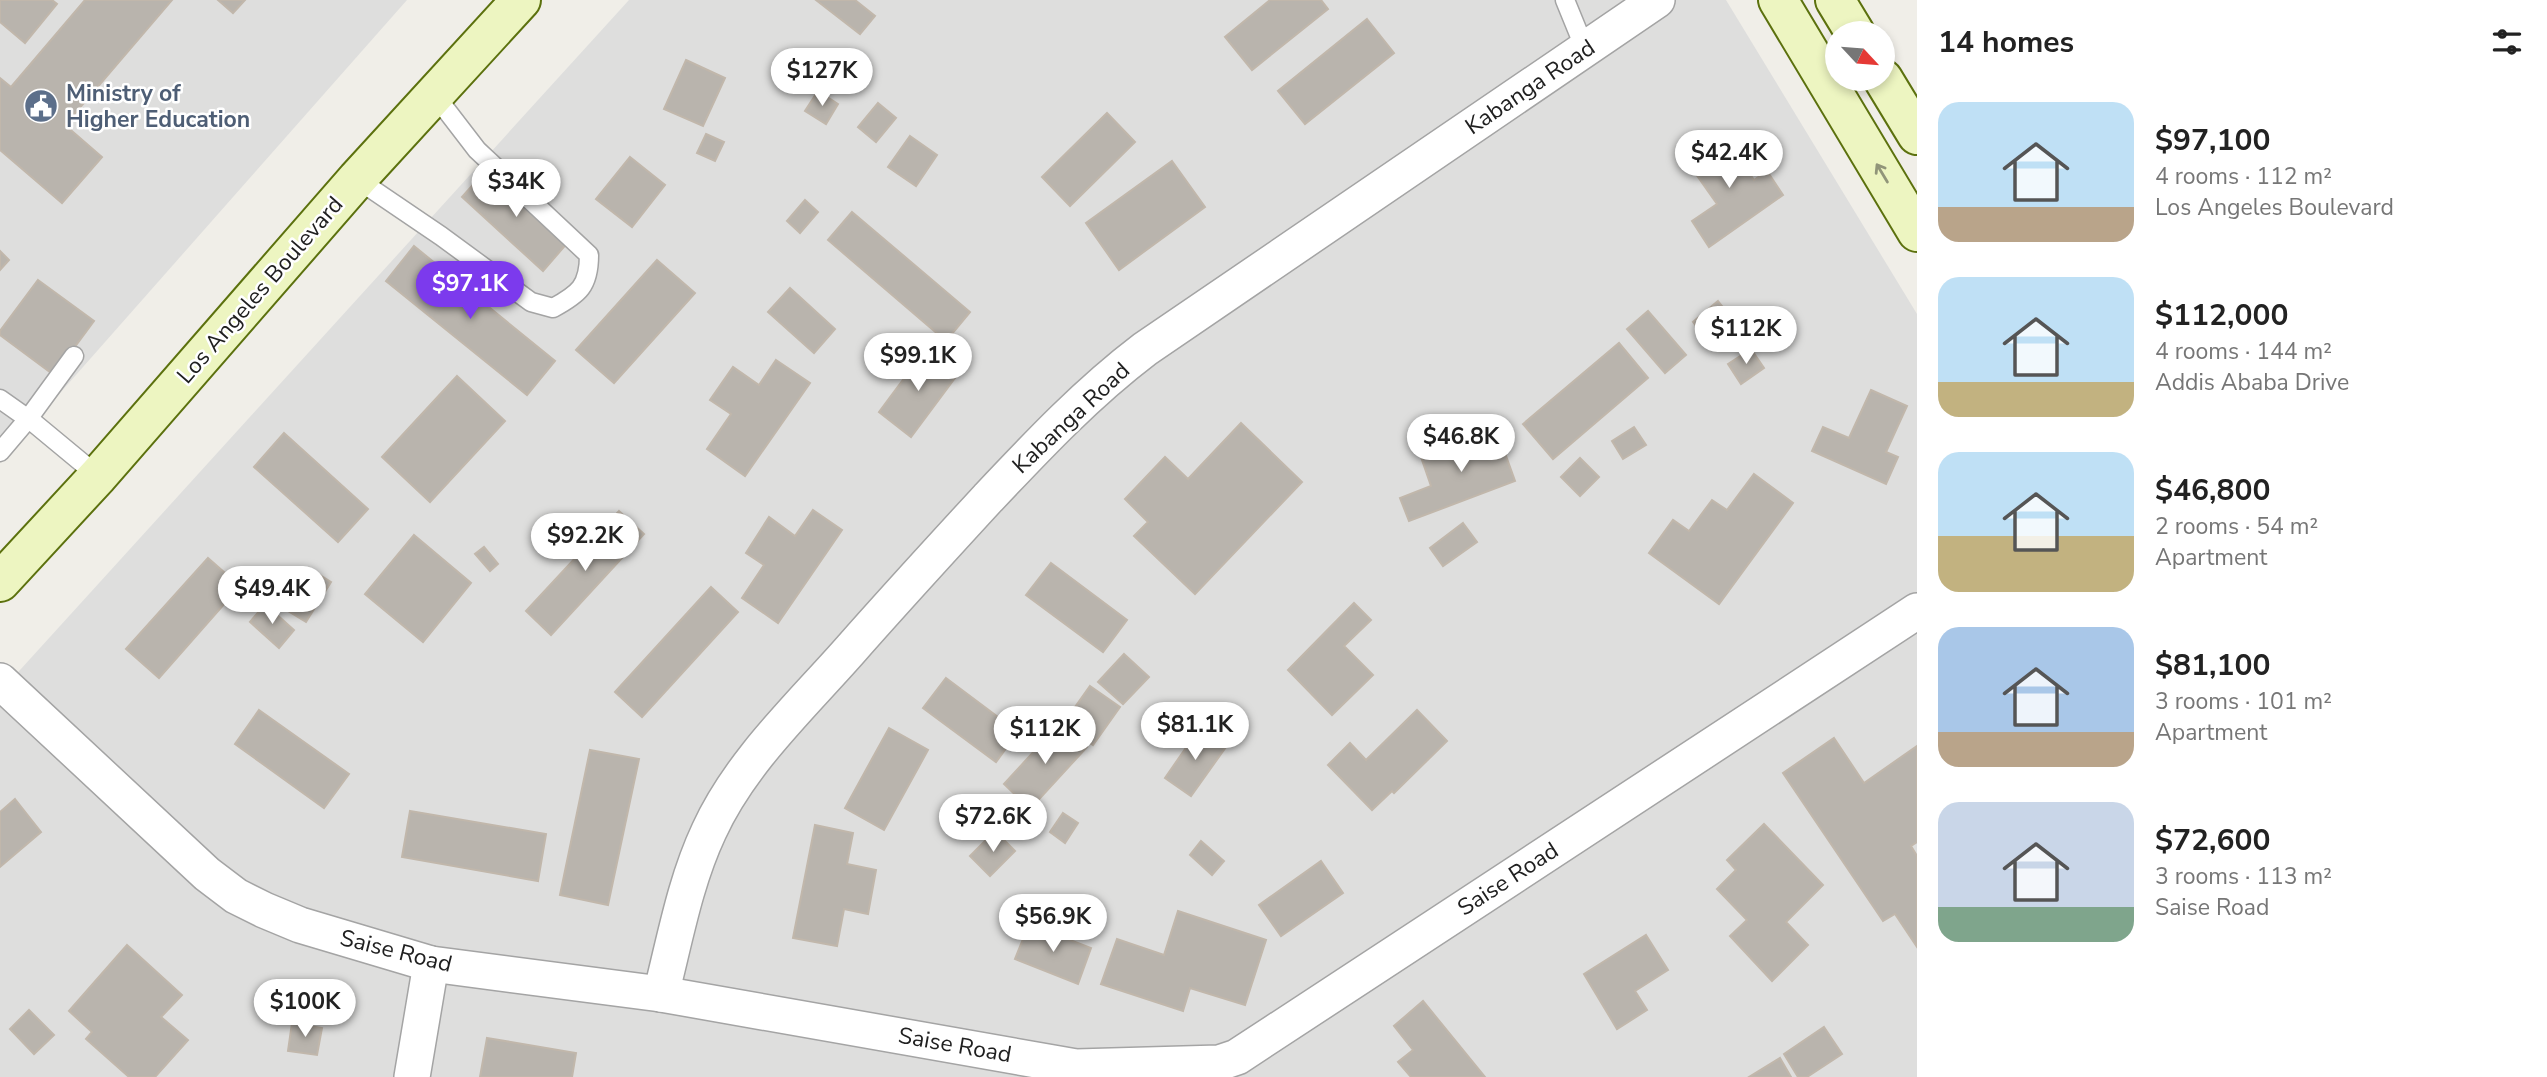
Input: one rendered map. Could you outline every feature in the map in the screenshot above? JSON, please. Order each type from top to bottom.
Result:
[{"type":"main road","name":"Los Angeles Boulevard","points":[[0,582],[98,476],[357,179],[521,0]]},
{"type":"main road","points":[[1779,0],[1917,232]]},
{"type":"main road","points":[[1835,0],[1848,21]]},
{"type":"main road","points":[[1890,91],[1917,135]]},
{"type":"street","name":"Kabanga Road","points":[[661,994],[689,882],[709,831],[755,757],[922,570],[1068,414],[1104,380],[1146,349],[1657,0]]},
{"type":"street","name":"Saise Road","points":[[0,681],[169,840],[236,896],[300,925],[431,964],[661,994],[1075,1072],[1219,1063],[1233,1059],[1917,611]]},
{"type":"street","points":[[412,1077],[431,964]]},
{"type":"lane","points":[[1565,0],[1585,49]]},
{"type":"lane","points":[[357,179],[442,236],[531,302],[553,308],[575,296],[589,275],[589,255],[477,150],[434,94]]},
{"type":"lane","points":[[0,452],[74,356]]},
{"type":"lane","points":[[0,399],[98,476]]},
{"type":"shaded area","points":[[0,0],[407,0],[0,461]]},
{"type":"shaded area","points":[[629,0],[1726,0],[1917,314],[1917,1077],[0,1077],[0,692]]},
{"type":"building","points":[[0,0],[52,0],[57,4],[25,43],[0,22]]},
{"type":"building","name":"Ministry of Higher Education","points":[[85,0],[172,0],[65,125],[102,157],[62,203],[0,150],[0,78],[11,87]]},
{"type":"building","name":"Ministry of Higher Education","points":[[218,0],[245,0],[233,13]]},
{"type":"building","points":[[816,0],[855,0],[875,16],[860,34]]},
{"type":"building","points":[[1270,0],[1321,0],[1328,9],[1252,70],[1225,37]]},
{"type":"building","points":[[1367,19],[1394,53],[1305,124],[1278,91]]},
{"type":"building","points":[[686,60],[725,78],[703,126],[664,109]]},
{"type":"building","points":[[818,91],[838,104],[826,124],[805,111]]},
{"type":"building","points":[[878,103],[896,118],[876,142],[858,127]]},
{"type":"building","points":[[1107,113],[1135,142],[1070,206],[1042,177]]},
{"type":"building","points":[[706,134],[724,142],[715,161],[697,153]]},
{"type":"building","points":[[1722,134],[1754,180],[1767,171],[1783,195],[1709,247],[1692,221],[1717,204],[1686,160]]},
{"type":"building","points":[[910,136],[937,155],[916,186],[888,167]]},
{"type":"building","points":[[630,157],[665,185],[632,227],[596,199]]},
{"type":"building","points":[[1172,161],[1205,207],[1119,270],[1086,223]]},
{"type":"building","points":[[488,168],[569,241],[543,271],[462,197]]},
{"type":"building","points":[[805,200],[818,212],[800,233],[787,221]]},
{"type":"building","points":[[852,212],[970,312],[946,341],[828,240]]},
{"type":"building","points":[[414,246],[555,361],[527,395],[386,281]]},
{"type":"building","points":[[0,251],[9,260],[0,270]]},
{"type":"building","points":[[657,260],[695,293],[614,383],[576,350]]},
{"type":"building","points":[[38,280],[94,321],[54,375],[0,335],[0,331]]},
{"type":"building","points":[[790,288],[835,329],[814,353],[768,312]]},
{"type":"building","points":[[1718,301],[1734,321],[1708,341],[1693,322]]},
{"type":"building","points":[[1648,311],[1686,355],[1665,373],[1627,329]]},
{"type":"building","points":[[1619,343],[1648,378],[1553,459],[1523,424]]},
{"type":"building","points":[[926,349],[958,374],[911,437],[879,412]]},
{"type":"building","points":[[1751,349],[1764,368],[1741,384],[1728,364]]},
{"type":"building","points":[[776,360],[810,383],[745,476],[707,449],[731,414],[710,400],[733,367],[759,385]]},
{"type":"building","points":[[457,376],[505,421],[430,502],[382,457]]},
{"type":"building","points":[[1871,390],[1907,406],[1886,452],[1898,457],[1886,484],[1812,451],[1823,427],[1849,438]]},
{"type":"building","points":[[1241,423],[1302,482],[1195,594],[1134,536],[1148,522],[1125,499],[1165,457],[1188,479]]},
{"type":"building","points":[[1634,427],[1646,445],[1623,459],[1612,441]]},
{"type":"building","points":[[1496,428],[1515,481],[1409,521],[1400,498],[1431,486],[1421,457]]},
{"type":"building","points":[[284,433],[368,509],[338,542],[254,467]]},
{"type":"building","points":[[1580,458],[1599,477],[1580,496],[1561,477]]},
{"type":"building","points":[[1754,474],[1793,503],[1719,604],[1649,553],[1673,520],[1689,531],[1712,500],[1727,510]]},
{"type":"building","points":[[813,510],[842,530],[778,623],[742,598],[764,565],[746,553],[769,517],[795,536]]},
{"type":"building","points":[[619,511],[644,534],[551,635],[526,611]]},
{"type":"building","points":[[1463,523],[1477,542],[1443,566],[1430,548]]},
{"type":"building","points":[[414,535],[471,583],[423,642],[365,594]]},
{"type":"building","points":[[484,547],[498,564],[490,571],[475,554]]},
{"type":"building","points":[[208,558],[240,586],[159,678],[126,649]]},
{"type":"building","points":[[1051,563],[1127,620],[1103,652],[1026,595]]},
{"type":"building","points":[[309,568],[331,582],[306,622],[283,608]]},
{"type":"building","points":[[711,587],[738,612],[642,717],[615,692]]},
{"type":"building","points":[[1354,603],[1371,620],[1344,646],[1373,675],[1332,715],[1288,670]]},
{"type":"building","points":[[265,604],[294,630],[279,648],[250,622]]},
{"type":"building","points":[[1124,654],[1149,677],[1123,704],[1098,682]]},
{"type":"building","points":[[946,678],[1018,732],[996,762],[923,708]]},
{"type":"building","points":[[1090,686],[1120,707],[1093,745],[1063,724]]},
{"type":"building","points":[[259,710],[349,774],[324,808],[235,744]]},
{"type":"building","points":[[1417,710],[1447,741],[1394,793],[1392,791],[1372,810],[1328,765],[1350,743],[1366,760]]},
{"type":"building","points":[[1060,723],[1087,747],[1030,809],[1004,784]]},
{"type":"building","points":[[889,728],[928,750],[884,830],[845,808]]},
{"type":"building","points":[[1199,729],[1226,747],[1191,796],[1165,778]]},
{"type":"building","points":[[1834,738],[1864,783],[1917,746],[1917,842],[1911,846],[1917,856],[1917,947],[1895,914],[1883,921],[1783,773]]},
{"type":"building","points":[[590,750],[639,759],[608,905],[560,895]]},
{"type":"building","points":[[15,799],[41,832],[0,867],[0,812]]},
{"type":"building","points":[[410,811],[546,834],[538,881],[402,857]]},
{"type":"building","points":[[1063,813],[1078,823],[1065,843],[1050,832]]},
{"type":"building","points":[[1764,824],[1823,885],[1786,922],[1808,945],[1772,981],[1730,936],[1747,920],[1717,889],[1736,870],[1727,860]]},
{"type":"building","points":[[815,825],[853,833],[847,864],[876,870],[868,914],[844,909],[837,946],[793,938]]},
{"type":"building","points":[[995,831],[1015,851],[990,876],[970,856]]},
{"type":"building","points":[[1201,841],[1224,861],[1212,875],[1190,855]]},
{"type":"building","points":[[1321,861],[1343,893],[1281,936],[1259,905]]},
{"type":"building","points":[[1178,911],[1266,940],[1245,1005],[1190,988],[1183,1011],[1101,984],[1117,939],[1164,955]]},
{"type":"building","points":[[1029,924],[1091,948],[1078,984],[1015,959]]},
{"type":"building","points":[[1646,935],[1668,970],[1635,991],[1647,1010],[1617,1029],[1584,974]]},
{"type":"building","points":[[127,945],[182,995],[161,1017],[188,1040],[155,1077],[129,1077],[86,1039],[92,1032],[69,1011]]},
{"type":"building","points":[[1423,1001],[1485,1077],[1411,1077],[1398,1062],[1413,1050],[1394,1026]]},
{"type":"building","points":[[29,1010],[54,1035],[34,1054],[10,1029]]},
{"type":"building","points":[[292,1023],[322,1028],[317,1055],[288,1051]]},
{"type":"building","points":[[1824,1027],[1842,1054],[1807,1077],[1798,1077],[1784,1054]]},
{"type":"building","points":[[487,1038],[576,1053],[572,1077],[480,1077]]},
{"type":"building","points":[[1780,1058],[1791,1077],[1749,1077]]},
{"type":"place","name":"Ministry of Higher Education","points":[[41,106]]}]
